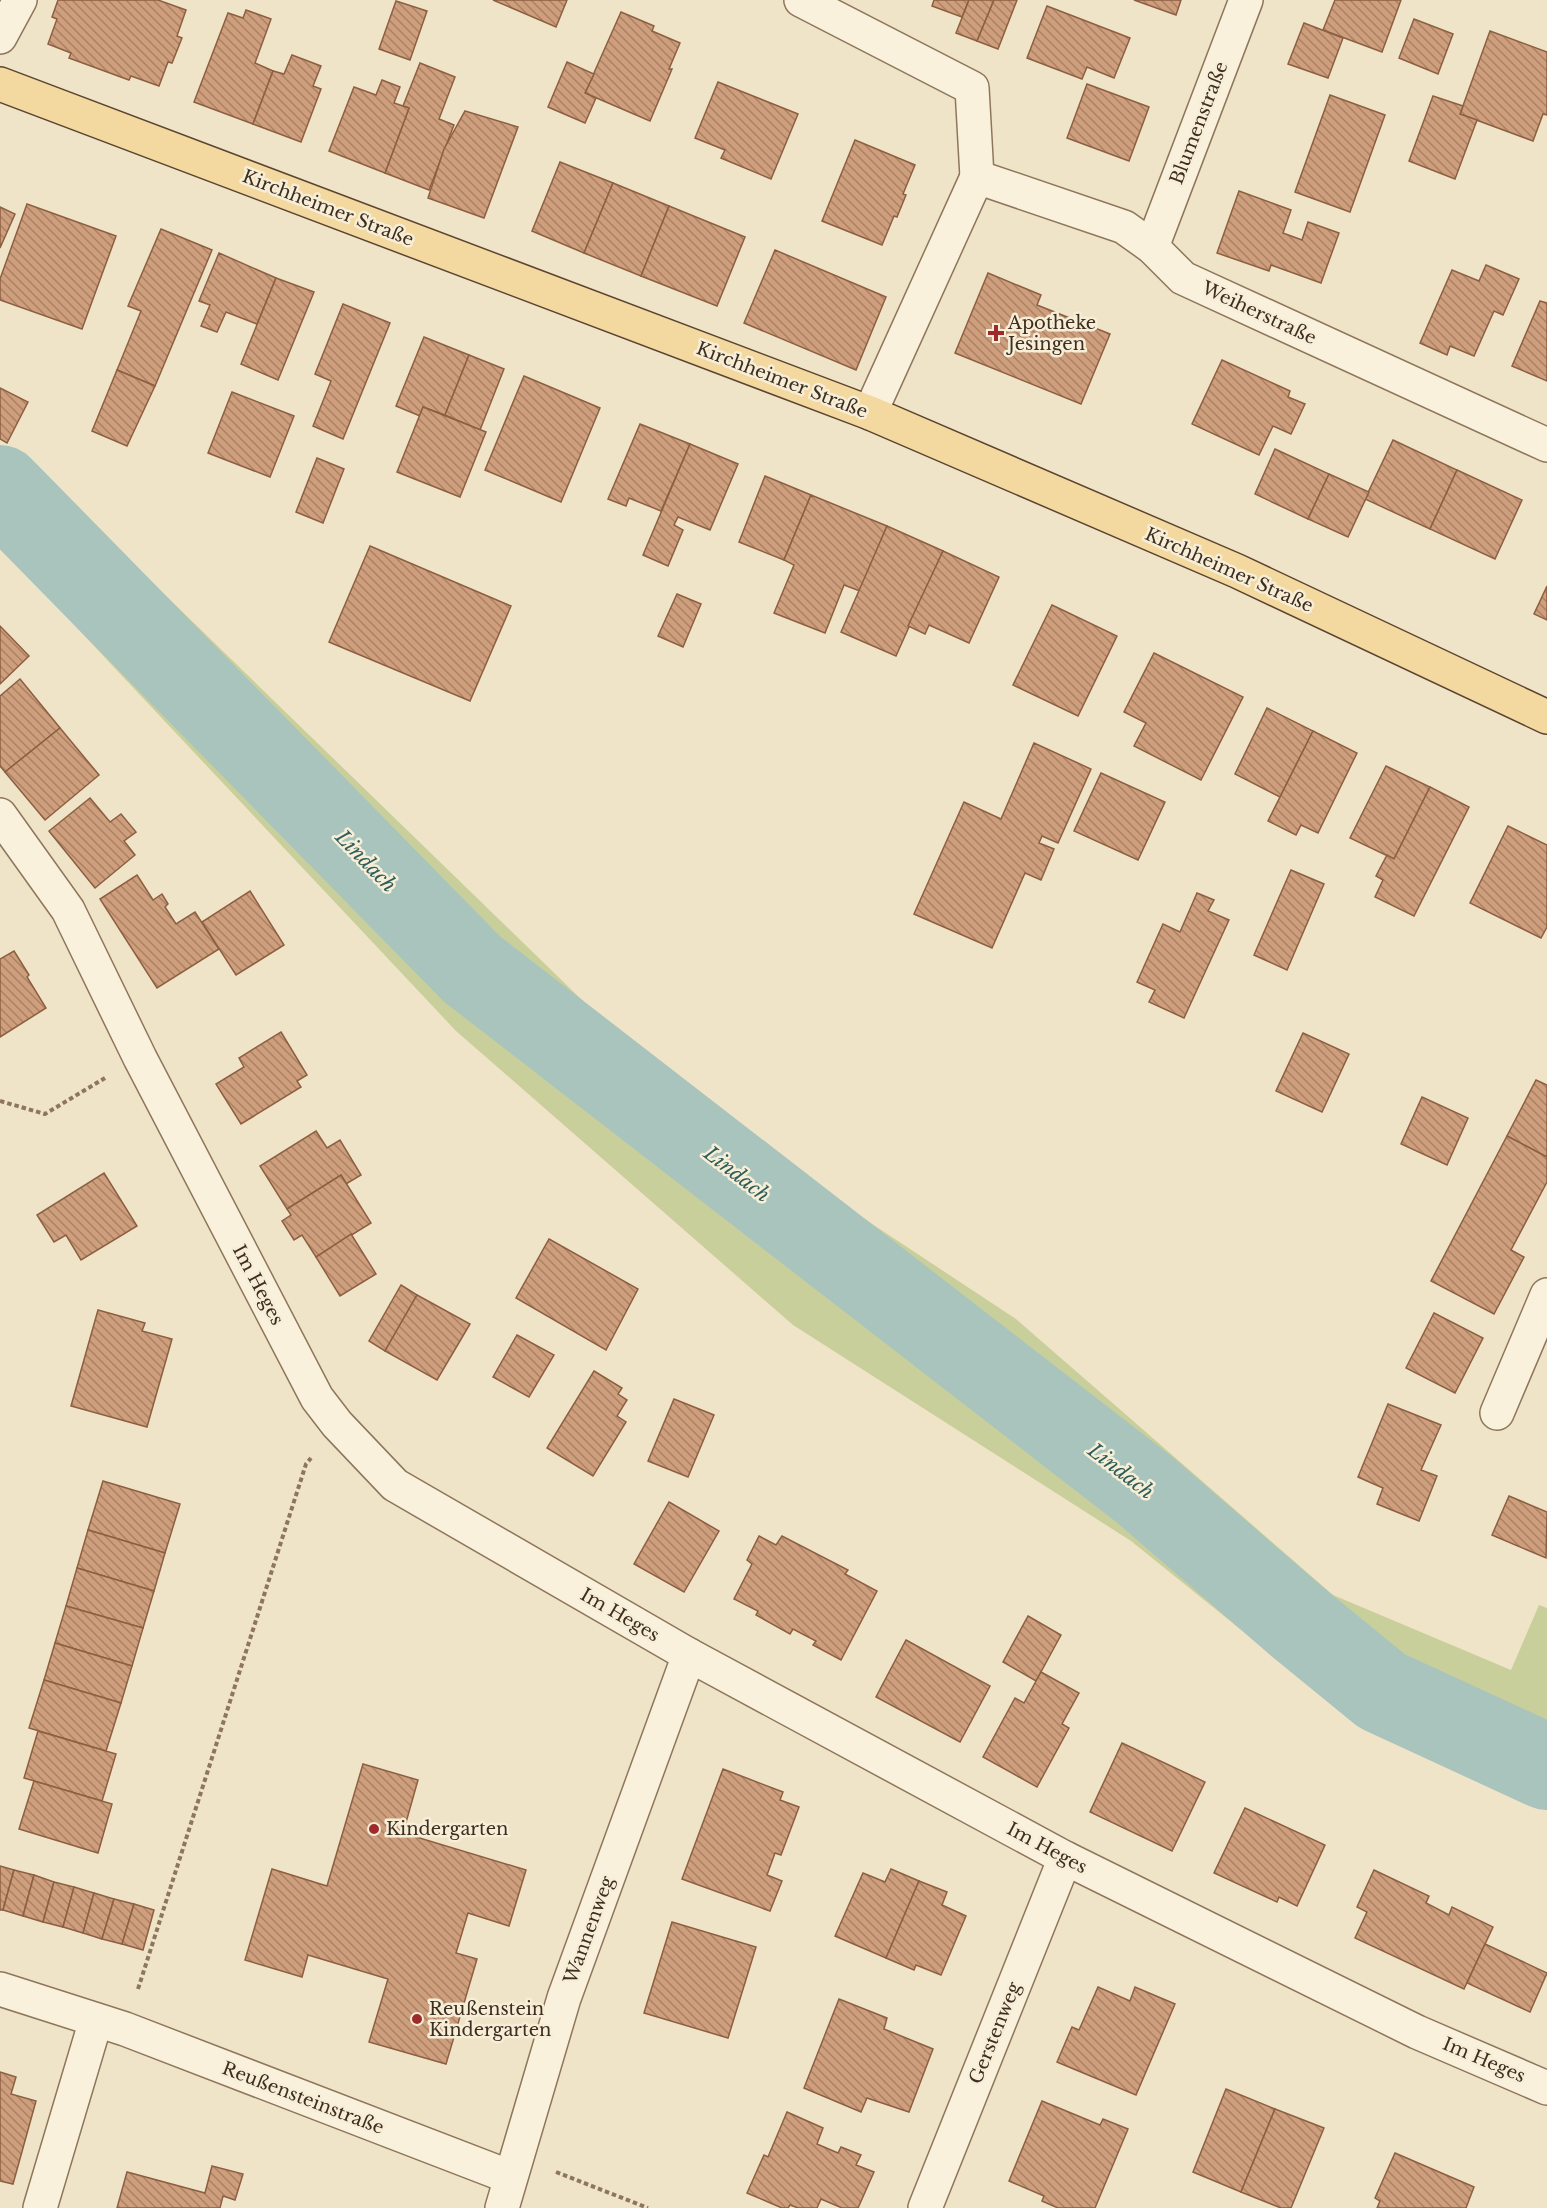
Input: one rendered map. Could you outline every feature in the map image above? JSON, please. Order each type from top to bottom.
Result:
[{"type":"main road","name":"Kirchheimer Straße","points":[[0,84],[870,413],[1237,571],[1547,717]]},
{"type":"street","points":[[0,37],[20,0]]},
{"type":"street","points":[[801,0],[972,88],[977,177],[870,413]]},
{"type":"street","name":"Blumenstraße","points":[[1152,247],[1246,0]]},
{"type":"street","name":"Weiherstraße","points":[[977,177],[1124,227],[1152,247],[1183,278],[1547,444]]},
{"type":"street","name":"Im Heges","points":[[0,815],[68,910],[140,1058],[317,1398],[337,1424],[395,1485],[688,1655],[1065,1858],[1417,2032],[1547,2088]]},
{"type":"street","points":[[1497,1413],[1547,1296]]},
{"type":"street","name":"Wannenweg","points":[[509,2181],[564,1998],[688,1655]]},
{"type":"street","name":"Gerstenweg","points":[[926,2208],[1065,1858]]},
{"type":"street","name":"Reußensteinstraße","points":[[0,1989],[110,2025],[509,2181]]},
{"type":"street","points":[[40,2208],[110,2025]]},
{"type":"path","points":[[0,1101],[45,1114],[140,1058]]},
{"type":"path","points":[[110,2025],[306,1464],[337,1424]]},
{"type":"path","points":[[509,2181],[648,2208]]},
{"type":"green space","points":[[59,492],[686,1101],[1016,1319],[1333,1595],[1511,1670],[1539,1605],[1547,1608],[1547,1807],[1333,1704],[1131,1541],[793,1325],[456,1031],[0,546]]},
{"type":"building","points":[[58,0],[158,0],[186,10],[177,36],[182,38],[172,63],[168,62],[159,86],[131,76],[129,80],[69,58],[71,53],[48,44],[57,19],[52,17]]},
{"type":"building","points":[[493,0],[567,0],[556,27]]},
{"type":"building","points":[[934,0],[969,0],[962,17],[932,6]]},
{"type":"building","points":[[969,0],[994,0],[977,41],[956,33]]},
{"type":"building","points":[[994,0],[1017,0],[998,49],[977,41]]},
{"type":"building","points":[[1134,0],[1181,0],[1176,15]]},
{"type":"building","points":[[1335,0],[1401,0],[1382,52],[1323,30]]},
{"type":"building","points":[[396,1],[427,11],[410,60],[379,49]]},
{"type":"building","points":[[1047,6],[1130,38],[1114,78],[1087,67],[1082,79],[1027,58]]},
{"type":"building","points":[[246,10],[271,19],[255,63],[273,71],[253,124],[194,102],[228,13],[243,18]]},
{"type":"building","points":[[621,12],[654,26],[652,31],[680,43],[669,69],[672,69],[650,121],[585,93]]},
{"type":"building","points":[[1414,19],[1453,34],[1438,74],[1399,58]]},
{"type":"building","points":[[1304,23],[1343,38],[1328,78],[1288,64]]},
{"type":"building","points":[[1490,31],[1547,52],[1547,115],[1543,114],[1533,141],[1460,114]]},
{"type":"building","points":[[292,55],[321,66],[313,86],[321,89],[301,142],[253,124],[273,71],[284,74]]},
{"type":"building","points":[[567,62],[594,74],[585,93],[596,98],[585,123],[548,107]]},
{"type":"building","points":[[420,63],[455,77],[439,119],[454,125],[429,190],[385,173],[409,108],[403,106]]},
{"type":"building","points":[[382,80],[400,87],[394,103],[409,108],[385,173],[329,151],[354,87],[376,95]]},
{"type":"building","points":[[718,82],[798,114],[771,179],[721,158],[725,150],[695,138]]},
{"type":"building","points":[[1087,84],[1149,107],[1129,161],[1067,138]]},
{"type":"building","points":[[1330,95],[1385,115],[1350,212],[1295,192]]},
{"type":"building","points":[[1433,96],[1463,106],[1460,114],[1477,120],[1455,179],[1409,161]]},
{"type":"building","points":[[465,111],[518,127],[484,218],[428,198],[444,149]]},
{"type":"building","points":[[855,140],[915,165],[903,194],[906,195],[897,217],[894,216],[882,245],[822,221]]},
{"type":"building","points":[[560,162],[613,183],[584,253],[532,231]]},
{"type":"building","points":[[613,183],[669,206],[641,276],[584,253]]},
{"type":"building","points":[[1239,191],[1291,210],[1283,233],[1302,240],[1308,222],[1339,233],[1321,283],[1271,265],[1269,271],[1217,253]]},
{"type":"building","points":[[27,204],[116,236],[82,329],[0,300],[0,279]]},
{"type":"building","points":[[669,206],[745,237],[717,306],[641,276]]},
{"type":"building","points":[[0,207],[15,214],[0,248]]},
{"type":"building","points":[[161,229],[212,250],[155,386],[117,370],[141,311],[128,306]]},
{"type":"building","points":[[775,250],[886,297],[856,370],[744,323]]},
{"type":"building","points":[[219,253],[276,278],[257,324],[226,312],[217,332],[201,326],[210,305],[199,301]]},
{"type":"building","points":[[1486,265],[1519,279],[1503,315],[1494,311],[1474,356],[1450,346],[1447,355],[1420,343],[1452,270],[1479,281]]},
{"type":"building","points":[[988,273],[1041,295],[1037,305],[1110,334],[1081,404],[955,353]]},
{"type":"building","points":[[276,278],[314,292],[278,380],[241,364]]},
{"type":"building","points":[[1540,301],[1547,303],[1547,381],[1512,366]]},
{"type":"building","points":[[343,304],[390,323],[343,439],[313,426],[331,381],[315,374]]},
{"type":"building","points":[[424,337],[469,355],[445,415],[423,407],[420,416],[396,406]]},
{"type":"building","points":[[469,355],[504,369],[480,430],[445,415]]},
{"type":"building","points":[[1222,360],[1290,391],[1288,397],[1305,404],[1291,434],[1273,426],[1259,455],[1192,424]]},
{"type":"building","points":[[117,370],[155,386],[127,446],[92,431]]},
{"type":"building","points":[[524,376],[600,408],[561,502],[485,470]]},
{"type":"building","points":[[0,388],[28,402],[7,443],[0,439]]},
{"type":"building","points":[[232,392],[294,416],[270,477],[208,453]]},
{"type":"building","points":[[423,407],[486,432],[460,497],[397,472]]},
{"type":"building","points":[[640,424],[690,444],[661,511],[629,498],[626,506],[608,499]]},
{"type":"building","points":[[1393,440],[1457,470],[1430,529],[1365,499]]},
{"type":"building","points":[[690,444],[738,464],[710,530],[678,517],[674,525],[683,530],[668,566],[643,555]]},
{"type":"building","points":[[1275,449],[1329,474],[1308,519],[1255,494]]},
{"type":"building","points":[[317,458],[344,469],[323,523],[296,512]]},
{"type":"building","points":[[1457,470],[1522,500],[1495,559],[1430,529]]},
{"type":"building","points":[[1329,474],[1369,492],[1348,537],[1308,519]]},
{"type":"building","points":[[765,476],[811,495],[784,560],[739,542]]},
{"type":"building","points":[[811,495],[887,526],[860,591],[844,585],[825,633],[774,613],[794,565],[784,560]]},
{"type":"building","points":[[887,526],[943,551],[896,656],[841,632]]},
{"type":"building","points":[[370,546],[511,606],[470,701],[329,642]]},
{"type":"building","points":[[943,551],[999,577],[969,643],[929,625],[925,634],[908,626]]},
{"type":"building","points":[[1547,586],[1547,620],[1534,614]]},
{"type":"building","points":[[677,594],[701,604],[683,647],[658,636]]},
{"type":"building","points":[[1052,605],[1117,636],[1078,716],[1013,685]]},
{"type":"building","points":[[0,626],[29,656],[0,684]]},
{"type":"building","points":[[1154,653],[1243,697],[1201,780],[1134,746],[1146,723],[1124,712]]},
{"type":"building","points":[[20,679],[60,728],[5,772],[0,766],[0,696]]},
{"type":"building","points":[[1267,708],[1313,731],[1280,797],[1235,774]]},
{"type":"building","points":[[60,728],[99,775],[45,820],[5,772]]},
{"type":"building","points":[[1313,731],[1357,753],[1318,833],[1301,825],[1296,835],[1268,821]]},
{"type":"building","points":[[1034,743],[1091,769],[1058,843],[1042,836],[1039,843],[1054,849],[1041,880],[1025,873],[992,948],[914,914],[964,802],[1001,819]]},
{"type":"building","points":[[1386,766],[1430,787],[1394,859],[1350,838]]},
{"type":"building","points":[[1101,773],[1165,802],[1138,860],[1074,831]]},
{"type":"building","points":[[1430,787],[1469,807],[1414,916],[1375,897],[1383,880],[1376,876],[1387,855],[1394,859]]},
{"type":"building","points":[[90,798],[110,822],[121,814],[136,832],[124,841],[135,855],[95,888],[49,831]]},
{"type":"building","points":[[1508,826],[1547,845],[1547,927],[1541,938],[1470,903]]},
{"type":"building","points":[[1291,870],[1324,884],[1287,970],[1254,955]]},
{"type":"building","points":[[137,875],[153,900],[162,894],[168,904],[165,907],[176,924],[195,912],[219,949],[157,988],[100,899]]},
{"type":"building","points":[[250,891],[284,945],[236,975],[202,922]]},
{"type":"building","points":[[1197,893],[1214,900],[1208,911],[1229,920],[1184,1018],[1149,1002],[1155,990],[1137,982],[1163,924],[1180,932]]},
{"type":"building","points":[[14,951],[46,1008],[0,1037],[0,959]]},
{"type":"building","points":[[281,1032],[307,1075],[297,1081],[301,1087],[241,1124],[216,1084],[244,1067],[239,1058]]},
{"type":"building","points":[[1303,1033],[1349,1054],[1322,1112],[1276,1091]]},
{"type":"building","points":[[1536,1080],[1547,1085],[1547,1157],[1507,1136]]},
{"type":"building","points":[[1422,1097],[1468,1118],[1447,1165],[1401,1144]]},
{"type":"building","points":[[316,1131],[327,1148],[340,1140],[361,1175],[346,1184],[341,1175],[287,1209],[260,1166]]},
{"type":"building","points":[[1507,1136],[1547,1157],[1547,1182],[1511,1250],[1524,1257],[1494,1314],[1431,1281]]},
{"type":"building","points":[[104,1173],[137,1226],[81,1260],[66,1235],[54,1242],[37,1215]]},
{"type":"building","points":[[341,1175],[371,1223],[316,1257],[302,1235],[294,1240],[282,1221],[291,1215],[287,1209]]},
{"type":"building","points":[[351,1234],[376,1274],[340,1296],[316,1257]]},
{"type":"building","points":[[549,1239],[638,1289],[606,1350],[516,1298]]},
{"type":"building","points":[[401,1285],[417,1295],[385,1351],[369,1341]]},
{"type":"building","points":[[417,1295],[470,1324],[437,1380],[385,1351]]},
{"type":"building","points":[[98,1310],[145,1323],[142,1331],[172,1339],[147,1427],[71,1406]]},
{"type":"building","points":[[1434,1313],[1483,1338],[1455,1393],[1406,1368]]},
{"type":"building","points":[[517,1335],[554,1355],[529,1397],[493,1377]]},
{"type":"building","points":[[594,1371],[622,1388],[618,1394],[627,1400],[617,1416],[626,1422],[593,1476],[547,1448]]},
{"type":"building","points":[[674,1399],[714,1415],[688,1477],[648,1461]]},
{"type":"building","points":[[1388,1404],[1441,1425],[1421,1470],[1437,1476],[1419,1521],[1377,1504],[1383,1488],[1358,1477]]},
{"type":"building","points":[[103,1481],[180,1504],[165,1553],[88,1530]]},
{"type":"building","points":[[1509,1496],[1547,1512],[1546,1558],[1492,1535]]},
{"type":"building","points":[[669,1502],[719,1531],[684,1592],[634,1564]]},
{"type":"building","points":[[88,1530],[165,1553],[154,1591],[77,1568]]},
{"type":"building","points":[[759,1536],[776,1545],[782,1536],[848,1570],[845,1574],[877,1591],[841,1660],[813,1645],[816,1641],[793,1629],[790,1634],[756,1615],[758,1611],[734,1599],[752,1564],[747,1560]]},
{"type":"building","points":[[77,1568],[154,1591],[143,1628],[66,1606]]},
{"type":"building","points":[[66,1606],[143,1628],[132,1666],[55,1643]]},
{"type":"building","points":[[1028,1616],[1061,1635],[1036,1681],[1003,1662]]},
{"type":"building","points":[[906,1640],[990,1686],[960,1742],[876,1697]]},
{"type":"building","points":[[55,1643],[132,1666],[121,1703],[44,1680]]},
{"type":"building","points":[[1041,1672],[1079,1693],[1062,1724],[1069,1728],[1037,1787],[983,1757],[1015,1698],[1024,1703]]},
{"type":"building","points":[[44,1680],[121,1703],[106,1751],[29,1728]]},
{"type":"building","points":[[38,1731],[116,1754],[102,1801],[24,1778]]},
{"type":"building","points":[[1122,1743],[1205,1782],[1172,1851],[1090,1812]]},
{"type":"building","points":[[363,1764],[418,1780],[403,1833],[526,1870],[509,1926],[468,1913],[456,1953],[477,1959],[446,2064],[369,2042],[388,1979],[308,1955],[302,1977],[245,1960],[272,1869],[327,1886]]},
{"type":"building","points":[[723,1769],[783,1792],[780,1800],[799,1807],[781,1855],[775,1853],[767,1875],[782,1881],[770,1911],[682,1879]]},
{"type":"building","points":[[34,1781],[112,1804],[98,1853],[19,1829]]},
{"type":"building","points":[[1245,1808],[1325,1845],[1297,1906],[1279,1897],[1277,1902],[1214,1873]]},
{"type":"building","points":[[0,1866],[14,1870],[3,1910],[0,1910]]},
{"type":"building","points":[[891,1869],[919,1881],[886,1958],[835,1936],[863,1873],[885,1882]]},
{"type":"building","points":[[14,1870],[34,1875],[23,1916],[3,1910]]},
{"type":"building","points":[[1374,1870],[1429,1896],[1426,1903],[1449,1915],[1452,1907],[1493,1927],[1464,1989],[1355,1938],[1367,1912],[1357,1907]]},
{"type":"building","points":[[34,1875],[54,1882],[43,1922],[23,1916]]},
{"type":"building","points":[[919,1881],[947,1892],[942,1905],[966,1916],[941,1975],[916,1965],[914,1970],[886,1958]]},
{"type":"building","points":[[54,1882],[74,1887],[63,1927],[43,1922]]},
{"type":"building","points":[[74,1887],[94,1893],[83,1933],[63,1927]]},
{"type":"building","points":[[94,1893],[114,1899],[102,1939],[83,1933]]},
{"type":"building","points":[[114,1899],[134,1904],[122,1944],[102,1939]]},
{"type":"building","points":[[134,1904],[154,1910],[143,1950],[122,1944]]},
{"type":"building","points":[[672,1922],[756,1947],[728,2038],[644,2013]]},
{"type":"building","points":[[1485,1944],[1547,1973],[1530,2012],[1467,1983]]},
{"type":"building","points":[[1098,1987],[1130,2001],[1135,1987],[1175,2004],[1136,2095],[1057,2062],[1072,2027],[1079,2030]]},
{"type":"building","points":[[839,1999],[887,2018],[884,2029],[933,2049],[909,2112],[867,2098],[861,2112],[804,2088]]},
{"type":"building","points":[[0,2072],[16,2077],[11,2094],[36,2101],[13,2184],[0,2181]]},
{"type":"building","points":[[1226,2089],[1275,2109],[1241,2192],[1193,2172]]},
{"type":"building","points":[[1042,2101],[1100,2125],[1103,2119],[1128,2129],[1095,2208],[1058,2208],[1042,2201],[1044,2196],[1009,2181]]},
{"type":"building","points":[[1275,2109],[1324,2128],[1291,2208],[1281,2208],[1241,2192]]},
{"type":"building","points":[[787,2112],[823,2128],[817,2144],[838,2153],[841,2147],[861,2155],[856,2165],[874,2172],[858,2208],[842,2208],[821,2199],[817,2208],[798,2208],[790,2205],[788,2208],[782,2208],[747,2193],[764,2155],[768,2157]]},
{"type":"building","points":[[1395,2153],[1474,2187],[1466,2208],[1377,2208],[1380,2201],[1375,2198]]},
{"type":"building","points":[[212,2166],[243,2174],[235,2200],[223,2196],[220,2208],[117,2208],[127,2172],[205,2193]]},
{"type":"waterway","name":"Lindach","points":[[0,488],[472,969],[1145,1490],[1300,1624],[1382,1691],[1547,1767]]},
{"type":"place","name":"Apotheke Jesingen","points":[[996,333]]},
{"type":"place","name":"Kindergarten","points":[[374,1829]]},
{"type":"place","name":"Reußenstein Kindergarten","points":[[417,2019]]}]
